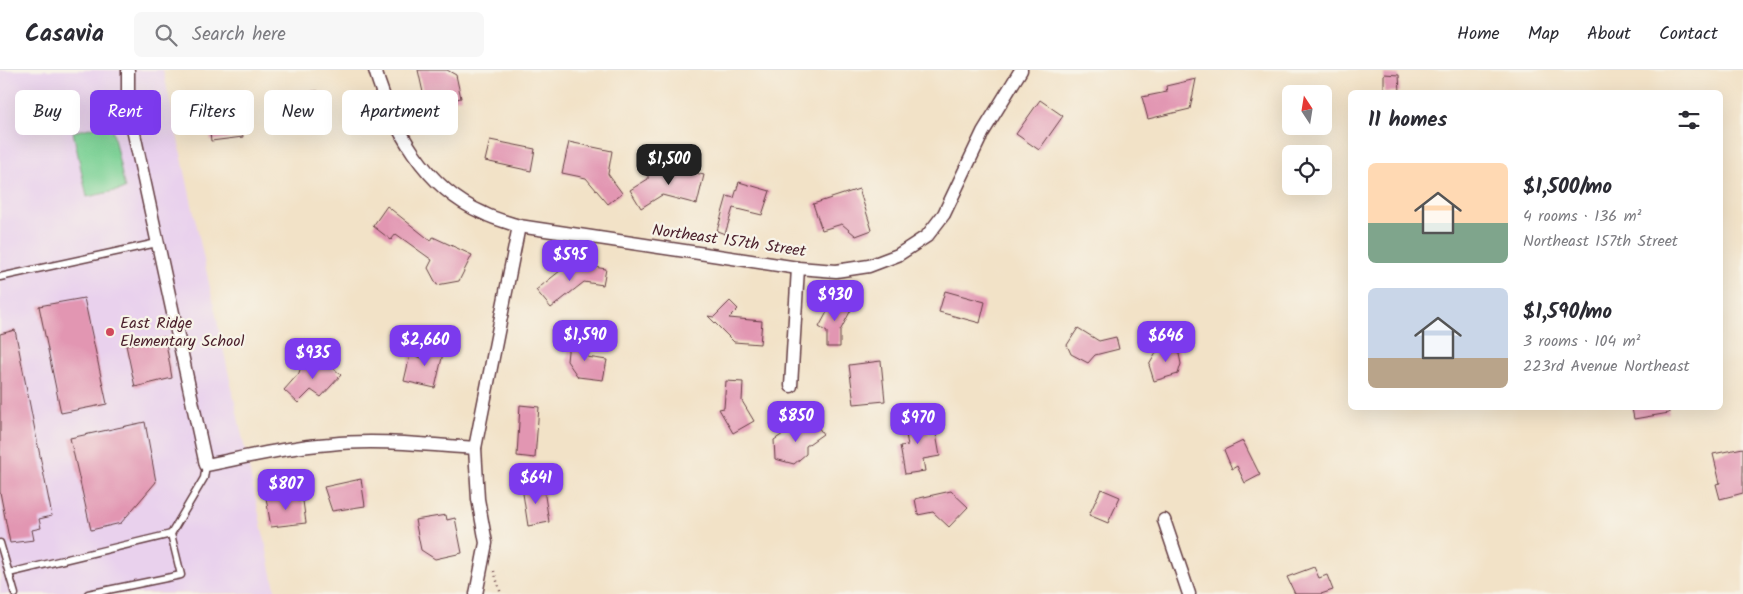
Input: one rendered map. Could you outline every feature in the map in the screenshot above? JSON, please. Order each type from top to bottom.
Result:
[{"type":"street","points":[[128,70],[128,106],[206,465],[285,450],[330,444],[376,442],[475,448]]},
{"type":"street","name":"Northeast 157th Street","points":[[375,70],[385,102],[401,134],[420,163],[450,193],[481,213],[519,226],[798,268],[836,271],[869,266],[898,255],[927,236],[944,214],[983,132],[1021,70]]},
{"type":"street","points":[[476,594],[486,543],[478,499],[475,448],[519,226]]},
{"type":"street","points":[[791,386],[798,268]]},
{"type":"street","points":[[1164,520],[1188,594]]},
{"type":"lane","points":[[0,277],[157,244]]},
{"type":"lane","points":[[88,594],[181,575],[171,534],[204,478],[206,465]]},
{"type":"lane","points":[[9,573],[171,534]]},
{"type":"lane","points":[[0,543],[14,594]]},
{"type":"shaded area","name":"East Ridge Elementary School","points":[[0,70],[163,70],[171,107],[171,135],[177,135],[276,593],[0,594]]},
{"type":"green space","points":[[90,128],[90,135],[114,135],[125,189],[87,197],[74,135],[80,135],[80,130]]},
{"type":"building","points":[[418,70],[447,70],[456,75],[461,98],[458,99],[458,90],[422,90]]},
{"type":"building","points":[[1384,74],[1399,75],[1400,90],[1384,90]]},
{"type":"building","points":[[1196,79],[1190,109],[1148,119],[1142,97],[1167,92],[1166,86]]},
{"type":"building","points":[[1040,100],[1063,116],[1039,150],[1016,134]]},
{"type":"building","points":[[210,135],[243,135],[243,137],[211,141]]},
{"type":"building","points":[[490,140],[535,149],[531,171],[485,161]]},
{"type":"building","points":[[569,142],[612,151],[608,174],[622,193],[608,204],[586,178],[562,173]]},
{"type":"building","points":[[648,168],[675,168],[704,175],[697,204],[662,195],[641,208],[630,190],[648,179]]},
{"type":"building","points":[[739,182],[770,191],[762,215],[733,208],[725,234],[717,231],[727,196],[734,198]]},
{"type":"building","points":[[859,189],[872,230],[856,236],[842,224],[822,230],[813,204]]},
{"type":"building","points":[[387,206],[431,241],[433,237],[472,255],[459,281],[437,285],[428,268],[432,260],[396,234],[391,240],[373,226]]},
{"type":"building","points":[[570,263],[606,269],[603,285],[584,282],[551,308],[536,290]]},
{"type":"building","points":[[945,291],[985,302],[980,323],[939,312]]},
{"type":"building","points":[[84,298],[107,404],[61,413],[39,306]]},
{"type":"building","points":[[834,299],[852,308],[840,331],[840,347],[827,347],[827,332],[819,327]]},
{"type":"building","points":[[730,301],[738,309],[729,318],[762,321],[760,344],[734,342],[708,316],[714,317]]},
{"type":"building","points":[[1078,328],[1099,341],[1116,337],[1119,349],[1095,355],[1088,363],[1071,354],[1067,345]]},
{"type":"building","points":[[15,330],[52,516],[39,519],[41,528],[32,530],[34,540],[10,543],[0,492],[0,334]]},
{"type":"building","points":[[165,337],[172,378],[135,387],[126,345]]},
{"type":"building","points":[[569,342],[589,345],[587,357],[607,360],[603,380],[578,377],[567,361]]},
{"type":"building","points":[[1177,344],[1181,364],[1178,374],[1154,381],[1149,365],[1159,348]]},
{"type":"building","points":[[426,345],[444,349],[435,388],[404,381],[410,355],[423,358]]},
{"type":"building","points":[[323,359],[341,375],[321,397],[311,390],[298,403],[284,390],[299,373],[302,363]]},
{"type":"building","points":[[881,361],[885,401],[854,404],[849,365]]},
{"type":"building","points":[[726,381],[743,382],[742,401],[754,421],[733,433],[719,409],[724,408]]},
{"type":"building","points":[[520,405],[539,407],[535,458],[517,456]]},
{"type":"building","points":[[1632,410],[1668,410],[1669,413],[1634,419]]},
{"type":"building","points":[[925,416],[929,435],[936,434],[940,456],[923,459],[925,471],[905,474],[900,446],[908,445],[903,420]]},
{"type":"building","points":[[814,421],[823,434],[806,446],[806,454],[794,464],[775,459],[774,440],[789,430],[796,433]]},
{"type":"building","points":[[145,422],[156,482],[121,523],[91,530],[70,438]]},
{"type":"building","points":[[1243,441],[1260,475],[1245,483],[1237,466],[1232,469],[1224,450]]},
{"type":"building","points":[[1743,448],[1743,493],[1720,499],[1716,484],[1720,483],[1713,454]]},
{"type":"building","points":[[361,479],[365,506],[332,511],[324,487]]},
{"type":"building","points":[[543,483],[549,522],[528,526],[522,487]]},
{"type":"building","points":[[1101,489],[1120,497],[1108,523],[1089,515]]},
{"type":"building","points":[[951,491],[968,507],[949,527],[933,512],[918,515],[915,499]]},
{"type":"building","points":[[298,493],[297,501],[303,501],[306,523],[271,527],[266,498]]},
{"type":"building","points":[[446,515],[447,520],[455,518],[462,553],[435,559],[421,550],[415,520]]},
{"type":"building","points":[[1314,567],[1319,578],[1327,575],[1333,590],[1321,594],[1295,594],[1287,577]]},
{"type":"place","name":"East Ridge Elementary School","points":[[110,332]]}]
